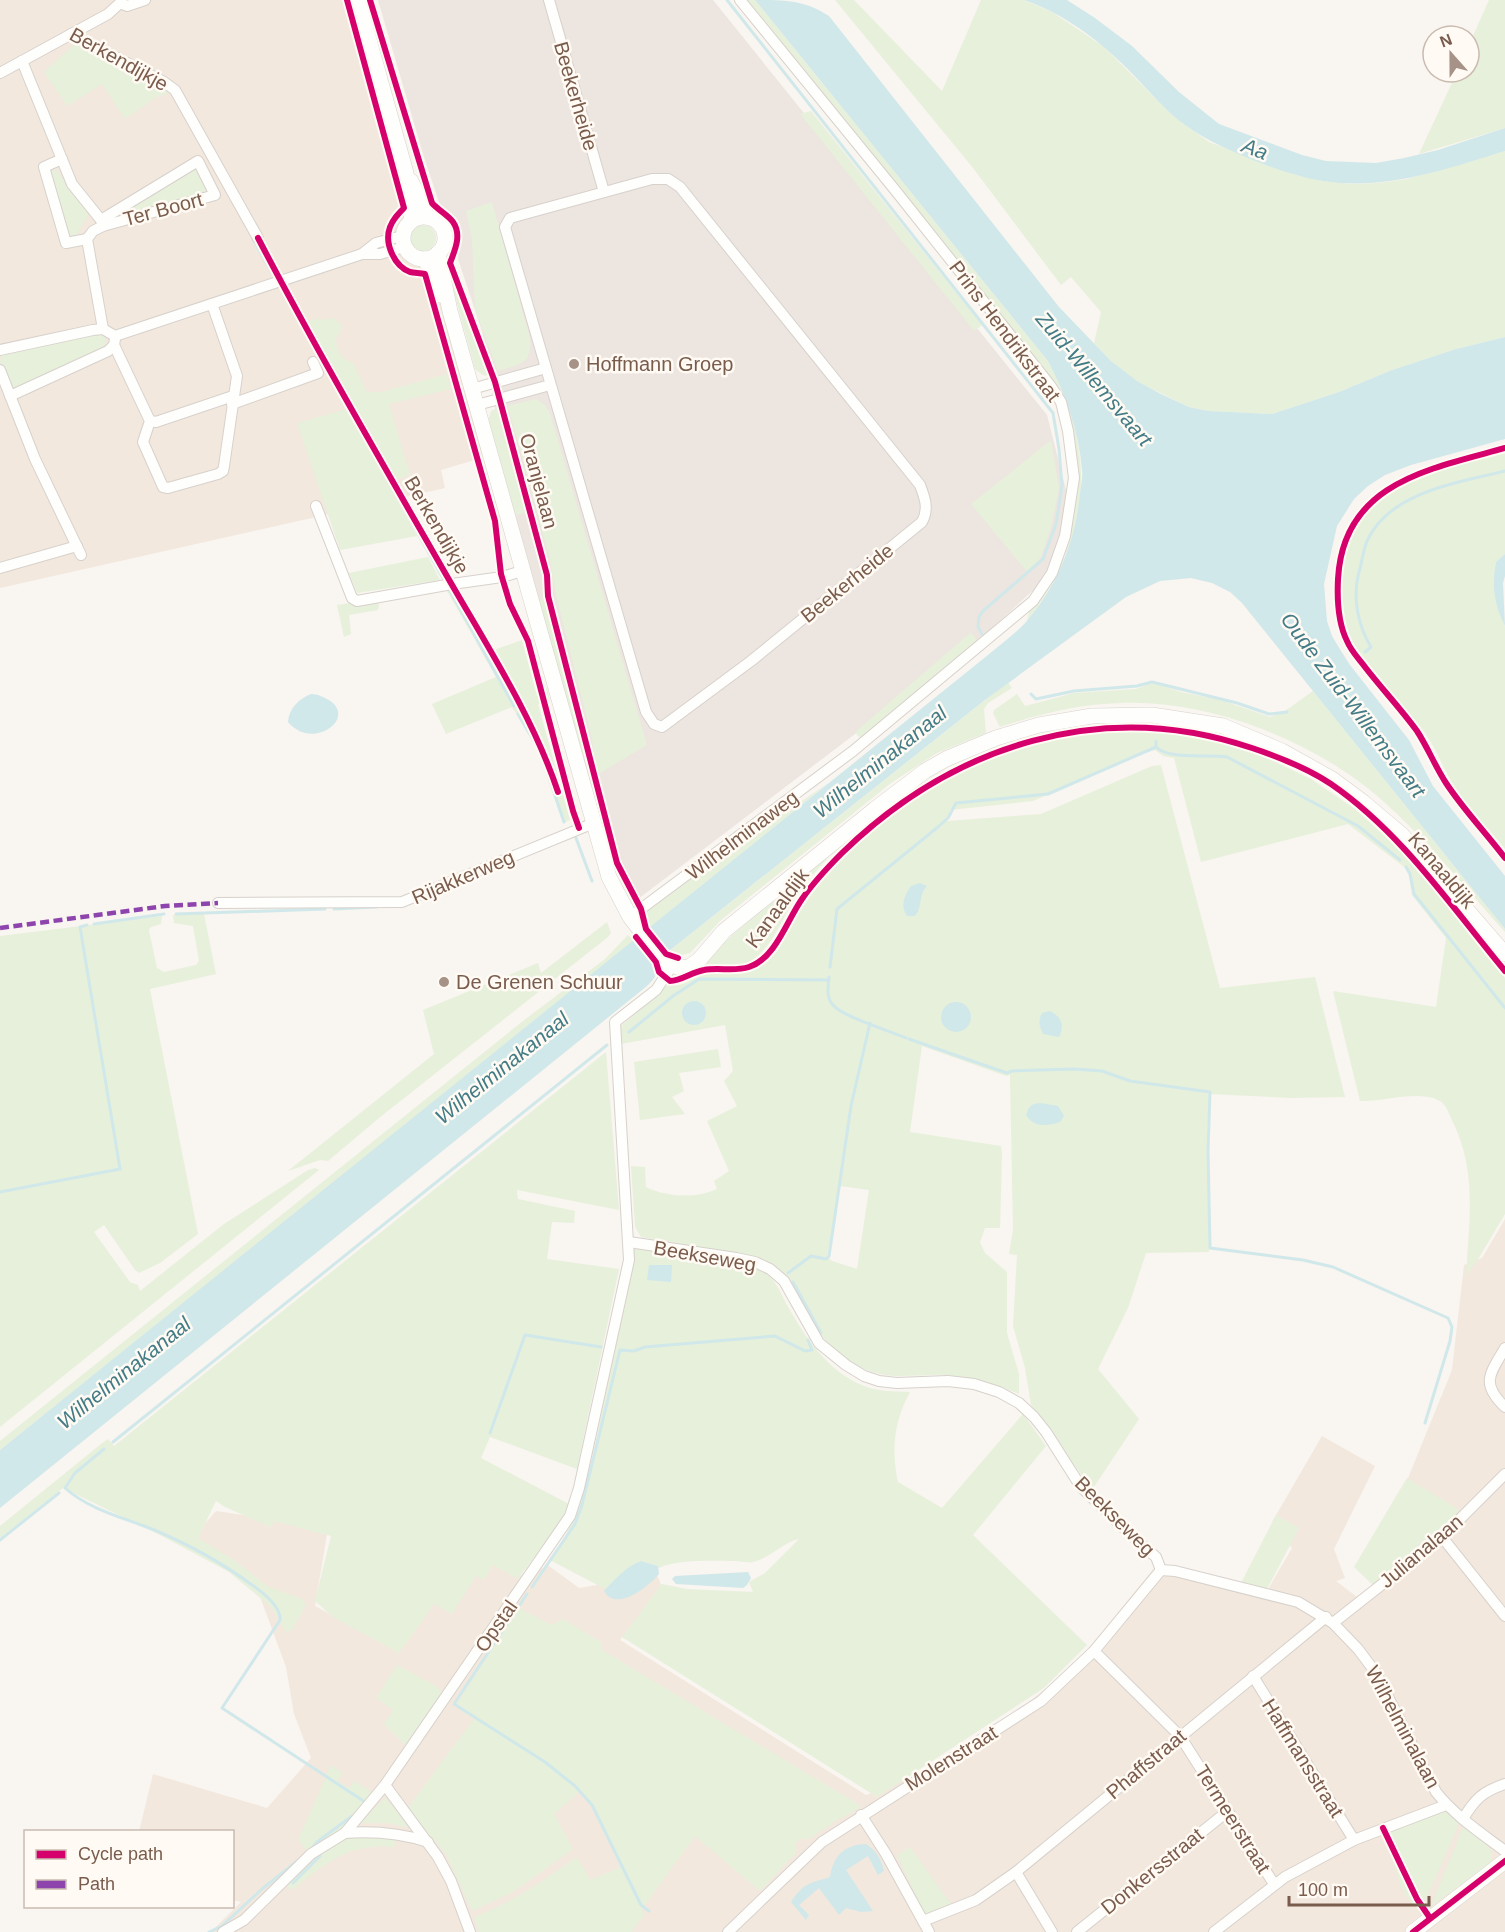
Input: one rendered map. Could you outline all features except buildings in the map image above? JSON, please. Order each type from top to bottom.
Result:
[{"type":"main road","points":[[358,0],[406,173],[415,188],[420,218]]},
{"type":"main road","points":[[420,218],[437,222],[444,231],[444,243],[431,256],[411,255],[403,242],[407,224],[420,218]]},
{"type":"main road","name":"Oranjelaan","points":[[431,256],[450,311],[477,405],[609,877],[630,917],[669,964]]},
{"type":"main road","name":"Kanaaldijk","points":[[669,964],[680,968],[699,960],[724,931],[902,788],[946,759],[996,738],[1039,725],[1092,716],[1123,714],[1152,715],[1223,726],[1282,751],[1332,779],[1402,835],[1505,954]]},
{"type":"main road","points":[[1413,1932],[1505,1861]]},
{"type":"street","points":[[0,73],[108,15],[119,1],[127,6],[145,0]]},
{"type":"street","name":"Beekerheide","points":[[549,0],[604,192]]},
{"type":"street","name":"Prins Hendrikstraat","points":[[740,0],[896,190],[1050,385],[1061,402],[1068,431],[1074,478],[1065,536],[1052,573],[1046,582],[1033,601],[853,752]]},
{"type":"street","name":"Berkendijkje","points":[[71,34],[164,82],[175,90],[258,238]]},
{"type":"street","name":"Ter Boort","points":[[22,61],[72,184],[102,223]]},
{"type":"street","points":[[62,159],[44,167],[66,243],[87,239],[103,329],[115,340],[150,422],[143,442],[164,487],[168,488],[223,471],[237,376],[212,304]]},
{"type":"street","name":"Ter Boort","points":[[87,239],[102,223],[198,160],[215,195],[102,223]]},
{"type":"street","name":"Beekerheide","points":[[652,179],[668,180],[680,187],[920,485],[926,502],[926,514],[922,522],[760,654],[662,727],[654,724],[646,712],[546,368],[505,227],[510,218],[652,179]]},
{"type":"street","points":[[10,396],[102,354],[115,340],[212,304],[362,254],[376,243],[403,242]]},
{"type":"street","points":[[0,350],[103,329]]},
{"type":"street","points":[[150,422],[233,400],[318,373],[313,362]]},
{"type":"street","points":[[472,388],[546,368]]},
{"type":"street","points":[[0,370],[35,459],[79,550],[0,568]]},
{"type":"street","points":[[477,405],[550,385]]},
{"type":"street","points":[[316,506],[352,598],[357,601],[452,584],[502,578],[522,571]]},
{"type":"street","name":"Wilhelminaweg","points":[[630,917],[853,752]]},
{"type":"street","name":"Rijakkerweg","points":[[218,903],[402,902],[594,823]]},
{"type":"street","name":"Beekseweg","points":[[669,964],[656,990],[615,1022],[629,1242],[736,1258],[755,1262],[770,1269],[784,1281],[819,1343],[864,1376],[897,1383],[948,1381],[974,1384],[999,1392],[1019,1403],[1034,1416],[1046,1432],[1081,1487],[1156,1557],[1161,1570]]},
{"type":"street","name":"Opstal","points":[[223,1932],[243,1920],[311,1854],[345,1833],[385,1785],[570,1516],[579,1488],[629,1260],[629,1242]]},
{"type":"street","points":[[1505,1348],[1489,1376],[1490,1389],[1505,1407]]},
{"type":"street","name":"Julianalaan","points":[[1330,1620],[1442,1537],[1505,1474]]},
{"type":"street","points":[[1442,1537],[1505,1616]]},
{"type":"street","name":"Wilhelminalaan","points":[[1161,1570],[1298,1602],[1330,1620],[1376,1672],[1436,1792],[1446,1805],[1505,1851]]},
{"type":"street","name":"Molenstraat","points":[[728,1932],[822,1842],[1041,1701],[1094,1651],[1161,1570]]},
{"type":"street","name":"Phaffstraat","points":[[923,1921],[963,1907],[1016,1872],[1253,1676],[1330,1620]]},
{"type":"street","name":"Termeerstraat","points":[[1094,1651],[1180,1736],[1274,1884]]},
{"type":"street","name":"Haffmansstraat","points":[[1253,1676],[1354,1840]]},
{"type":"street","points":[[1463,1819],[1481,1795],[1505,1784]]},
{"type":"street","points":[[385,1785],[428,1842],[451,1881],[470,1932]]},
{"type":"street","points":[[1214,1932],[1274,1884],[1354,1840],[1446,1805]]},
{"type":"street","name":"Donkersstraat","points":[[1077,1932],[1228,1811]]},
{"type":"street","points":[[861,1815],[929,1932]]},
{"type":"street","points":[[345,1833],[367,1831],[403,1834],[428,1842]]},
{"type":"street","points":[[1016,1872],[1052,1932]]},
{"type":"shaded area","points":[[0,0],[349,0],[488,456],[441,470],[445,488],[0,588]]},
{"type":"shaded area","points":[[378,0],[713,0],[1047,415],[1066,490],[1064,528],[1052,573],[991,629],[951,661],[634,902],[605,844],[515,528],[482,331],[423,154]]},
{"type":"shaded area","points":[[1505,1219],[1505,1932],[211,1932],[241,1902],[234,1900],[234,1830],[139,1830],[153,1774],[267,1808],[311,1758],[294,1714],[286,1667],[259,1594],[194,1536],[216,1511],[328,1528],[315,1606],[394,1648],[431,1599],[482,1556],[519,1576],[549,1566],[579,1588],[657,1575],[663,1589],[620,1640],[866,1795],[957,1760],[1076,1664],[1154,1568],[1234,1587],[1267,1591],[1292,1548],[1272,1522],[1322,1436],[1375,1466],[1334,1549],[1345,1578],[1336,1581],[1365,1603],[1457,1518],[1404,1488],[1452,1370],[1464,1265],[1482,1258]]},
{"type":"green space","points":[[744,0],[755,0],[1048,361],[1064,395],[1075,429],[1080,462],[1081,495],[1075,527],[1065,559],[1049,590],[1027,621],[1029,612],[1050,585],[1065,556],[1077,497],[1079,477],[1061,396]]},
{"type":"green space","points":[[835,0],[854,0],[942,91],[981,0],[1024,0],[1052,12],[1103,46],[1165,108],[1209,142],[1296,175],[1352,184],[1378,183],[1407,179],[1505,151],[1505,337],[1456,349],[1392,370],[1339,392],[1272,414],[1209,411],[1189,407],[1136,381],[1111,361],[1094,343],[1101,312],[1071,277],[1061,285],[973,168]]},
{"type":"green space","points":[[1489,0],[1505,0],[1505,128],[1419,154],[1451,84],[1481,84],[1481,24],[1478,24]]},
{"type":"green space","points":[[77,42],[167,89],[169,93],[155,98],[125,119],[102,84],[67,106],[44,72]]},
{"type":"green space","points":[[811,111],[982,325],[974,331],[800,114]]},
{"type":"green space","points":[[195,166],[211,192],[111,219]]},
{"type":"green space","points":[[54,170],[88,209],[89,213],[76,236],[67,235],[50,172]]},
{"type":"green space","points":[[492,202],[530,338],[527,358],[518,365],[498,371],[475,309],[472,240],[466,211]]},
{"type":"green space","points":[[423,225],[432,229],[436,238],[432,247],[423,251],[414,247],[410,238],[414,229]]},
{"type":"green space","points":[[449,274],[476,337],[489,376],[475,369]]},
{"type":"green space","points":[[319,318],[323,320],[333,318],[340,323],[342,328],[336,339],[337,349],[343,358],[353,363],[367,392],[381,392],[447,374],[451,389],[389,404],[410,475],[396,480],[308,321]]},
{"type":"green space","points":[[98,334],[105,336],[106,344],[101,348],[17,389],[10,386],[0,361],[3,352]]},
{"type":"green space","points":[[536,399],[545,405],[550,413],[647,745],[597,775],[592,739],[556,595],[550,560],[508,406]]},
{"type":"green space","points":[[497,408],[525,513],[513,516],[488,421],[491,411]]},
{"type":"green space","points":[[347,409],[417,536],[340,550],[297,423]]},
{"type":"green space","points":[[1051,440],[1059,488],[1051,528],[1041,557],[1028,573],[971,504]]},
{"type":"green space","points":[[1505,453],[1505,554],[1496,562],[1494,587],[1498,610],[1505,626],[1505,849],[1458,792],[1422,729],[1356,647],[1347,625],[1342,586],[1345,554],[1355,528],[1372,507],[1394,491],[1420,478]]},
{"type":"green space","points":[[428,557],[440,580],[357,593],[349,573]]},
{"type":"green space","points":[[451,588],[488,652],[522,640],[537,696],[547,688],[550,701],[538,704],[570,820],[563,823],[544,766],[512,707],[446,734],[432,704],[496,677],[446,589]]},
{"type":"green space","points":[[545,598],[585,751],[584,755],[580,754],[536,602]]},
{"type":"green space","points":[[377,599],[378,610],[349,615],[351,634],[344,637],[337,605]]},
{"type":"green space","points":[[971,632],[980,644],[861,739],[855,732]]},
{"type":"green space","points":[[1008,682],[1012,688],[988,703],[984,709],[986,733],[937,753],[891,783],[721,920],[690,953],[677,956],[668,952]]},
{"type":"green space","points":[[1149,684],[1158,684],[1181,692],[1221,700],[1270,717],[1285,711],[1313,691],[1505,929],[1505,932],[1440,858],[1370,790],[1344,771],[1285,738],[1220,715],[1153,704],[1121,703],[1075,708],[1000,727],[993,713],[1017,694],[1025,706],[1074,693],[1136,689]]},
{"type":"green space","points":[[1124,730],[1154,731],[1207,738],[1265,757],[1311,779],[1355,809],[1397,847],[1505,978],[1505,1214],[1466,1276],[1470,1215],[1468,1177],[1460,1138],[1443,1103],[1430,1097],[1420,1096],[1360,1101],[1333,991],[1436,1007],[1446,938],[1412,895],[1408,870],[1348,824],[1201,862],[1174,758],[1163,756],[1155,750],[1033,801],[950,810],[947,821],[1041,814],[1152,766],[1161,765],[1220,988],[1315,977],[1345,1097],[1290,1098],[1209,1094],[1207,1137],[1209,1252],[1146,1253],[1128,1308],[1098,1369],[1139,1419],[1092,1490],[1031,1405],[1025,1368],[1013,1326],[1017,1255],[1009,1254],[1013,1230],[1010,1075],[1006,1076],[922,1046],[910,1132],[1001,1146],[1000,1228],[985,1228],[980,1242],[985,1253],[1007,1272],[1007,1333],[1019,1374],[1019,1394],[957,1376],[899,1376],[864,1369],[836,1351],[814,1324],[786,1279],[759,1257],[641,1237],[635,1227],[631,1166],[645,1167],[646,1187],[663,1193],[681,1196],[717,1189],[714,1181],[729,1171],[707,1121],[737,1106],[724,1081],[733,1071],[725,1025],[621,1044],[620,1027],[669,984],[684,984],[706,973],[748,971],[763,964],[778,948],[814,890],[847,853],[899,809],[928,789],[990,757],[1021,745],[1069,735]],"holes":[[[840,1186],[869,1190],[857,1269],[832,1261],[827,1256]]]},
{"type":"green space","points":[[827,784],[650,928],[644,911]]},
{"type":"green space","points":[[842,842],[797,895],[772,938],[757,956],[747,963],[735,966],[717,967],[707,964],[714,951]]},
{"type":"green space","points":[[204,914],[216,974],[150,989],[198,1234],[160,1263],[139,1273],[104,1225],[94,1232],[130,1282],[138,1285],[140,1291],[224,1224],[308,1170],[315,1168],[319,1170],[0,1427],[0,936],[162,916],[161,924],[149,930],[157,968],[164,972],[196,965],[199,961],[193,926],[174,923],[173,915]]},
{"type":"green space","points":[[607,922],[611,933],[608,937],[328,1161],[320,1160],[288,1171],[434,1054],[423,1010],[538,963],[541,973]]},
{"type":"green space","points":[[628,935],[635,941],[0,1450],[0,1441],[523,1021],[605,959]]},
{"type":"green space","points":[[718,1049],[721,1067],[679,1073],[684,1091],[672,1097],[685,1114],[640,1120],[634,1062]]},
{"type":"green space","points":[[606,1052],[619,1210],[517,1190],[518,1199],[575,1211],[574,1223],[552,1222],[547,1259],[619,1269],[577,1469],[490,1437],[481,1458],[569,1504],[558,1525],[518,1579],[493,1565],[484,1580],[476,1576],[452,1614],[434,1604],[399,1653],[333,1617],[315,1601],[331,1536],[274,1521],[270,1527],[216,1501],[198,1538],[234,1560],[267,1586],[302,1599],[306,1605],[292,1630],[286,1632],[271,1607],[229,1572],[162,1536],[63,1488],[0,1538],[0,1526],[101,1444],[108,1439],[114,1446]]},
{"type":"green space","points":[[633,1248],[746,1266],[764,1272],[775,1282],[810,1341],[839,1372],[869,1388],[910,1392],[900,1414],[895,1436],[898,1482],[942,1508],[1023,1414],[1046,1446],[973,1535],[1087,1645],[1044,1688],[877,1797],[622,1637],[662,1584],[687,1589],[753,1592],[749,1582],[765,1573],[799,1539],[753,1562],[695,1561],[675,1563],[659,1568],[641,1561],[605,1589],[550,1560],[572,1521],[587,1480],[621,1320]]},
{"type":"green space","points":[[1407,1478],[1458,1509],[1459,1512],[1373,1585],[1354,1567]]},
{"type":"green space","points":[[1276,1515],[1299,1528],[1267,1589],[1241,1583]]},
{"type":"green space","points":[[519,1608],[551,1625],[563,1619],[601,1642],[602,1650],[858,1804],[860,1808],[809,1839],[800,1839],[795,1844],[796,1853],[760,1891],[695,1836],[642,1909],[644,1915],[631,1932],[479,1932],[474,1917],[515,1898],[577,1857],[590,1880],[621,1867],[592,1807],[579,1792],[554,1814],[573,1849],[513,1892],[472,1911],[446,1854],[407,1809],[474,1719],[455,1706]]},
{"type":"green space","points":[[397,1665],[436,1686],[442,1692],[406,1746],[384,1724],[393,1710],[376,1698]]},
{"type":"green space","points":[[331,1765],[343,1773],[337,1781],[349,1788],[354,1781],[373,1793],[348,1824],[308,1852],[298,1840]]},
{"type":"green space","points":[[385,1797],[408,1828],[389,1823],[361,1823]]},
{"type":"green space","points":[[1446,1811],[1460,1821],[1422,1909],[1415,1904],[1412,1905],[1400,1886],[1384,1830]]},
{"type":"green space","points":[[1464,1825],[1492,1850],[1492,1863],[1431,1906]]},
{"type":"green space","points":[[357,1834],[397,1838],[394,1847],[363,1848],[327,1863],[293,1890],[282,1884],[326,1849]]},
{"type":"green space","points":[[910,1847],[951,1904],[924,1914],[897,1855]]},
{"type":"water","points":[[755,0],[794,2],[829,16],[1059,307],[1111,361],[1137,381],[1189,407],[1209,411],[1272,414],[1339,392],[1392,370],[1456,349],[1505,337],[1505,439],[1411,465],[1385,475],[1368,486],[1354,499],[1337,526],[1324,584],[1327,621],[1332,636],[1341,651],[1409,740],[1433,786],[1505,876],[1505,929],[1242,603],[1230,592],[1212,583],[1191,578],[1160,581],[1126,597],[985,700],[654,963],[655,976],[647,986],[0,1508],[0,1450],[1008,639],[1026,622],[1056,578],[1074,528],[1082,473],[1071,414],[1048,361]]},
{"type":"water","name":"Aa","points":[[1024,0],[1067,0],[1132,46],[1179,92],[1219,124],[1302,155],[1326,161],[1376,163],[1438,150],[1505,128],[1505,151],[1438,171],[1392,181],[1346,183],[1323,181],[1288,172],[1240,155],[1195,132],[1164,107],[1096,40],[1061,17]]},
{"type":"water","points":[[1505,554],[1503,583],[1505,626],[1496,603],[1494,579],[1496,562]]},
{"type":"water","points":[[311,694],[329,700],[337,708],[338,716],[335,723],[319,733],[298,730],[288,722],[290,712],[295,705]]},
{"type":"water","points":[[920,883],[927,886],[922,893],[919,909],[915,916],[907,916],[903,905],[905,897],[911,886]]},
{"type":"water","points":[[694,1001],[702,1005],[706,1013],[702,1021],[694,1025],[686,1021],[682,1013],[686,1005]]},
{"type":"water","points":[[956,1002],[967,1006],[971,1017],[967,1028],[956,1032],[945,1028],[941,1017],[945,1006]]},
{"type":"water","points":[[1050,1011],[1061,1021],[1062,1028],[1059,1037],[1043,1034],[1040,1021],[1042,1013]]},
{"type":"water","points":[[1040,1103],[1058,1106],[1064,1116],[1060,1122],[1041,1125],[1029,1119],[1026,1115],[1029,1108]]},
{"type":"water","points":[[649,1265],[672,1265],[671,1282],[647,1280]]},
{"type":"water","points":[[641,1561],[658,1566],[659,1574],[648,1585],[632,1595],[616,1599],[609,1597],[604,1591],[616,1578]]},
{"type":"water","points":[[748,1572],[751,1578],[743,1588],[676,1584],[672,1579],[675,1576]]},
{"type":"water","points":[[866,1844],[878,1856],[884,1871],[878,1875],[868,1856],[846,1870],[873,1911],[861,1912],[846,1908],[839,1915],[819,1888],[799,1905],[809,1915],[806,1920],[791,1902],[796,1895],[808,1885],[830,1877],[834,1863],[846,1849]]},
{"type":"waterway","points":[[727,0],[1053,413],[1062,486],[1056,524],[1043,559],[983,611],[979,617],[978,627],[982,634]]},
{"type":"waterway","points":[[253,239],[272,273]]},
{"type":"waterway","points":[[283,293],[444,580]]},
{"type":"waterway","points":[[1365,652],[1371,647],[1360,621],[1356,591],[1367,541],[1378,524],[1408,500],[1427,492],[1505,471]]},
{"type":"waterway","points":[[449,589],[514,706]]},
{"type":"waterway","points":[[1031,694],[1036,699],[1074,691],[1137,686],[1152,682],[1237,703],[1269,714],[1287,712]]},
{"type":"waterway","points":[[518,714],[540,751],[564,822]]},
{"type":"waterway","points":[[1156,741],[1156,747],[1170,754],[1227,757],[1358,826],[1400,860]]},
{"type":"waterway","points":[[830,967],[837,909],[938,827],[948,818],[956,803],[1048,794],[1156,747]]},
{"type":"waterway","points":[[576,838],[592,881]]},
{"type":"waterway","points":[[1406,867],[1410,874],[1414,894],[1505,1008]]},
{"type":"waterway","points":[[334,909],[376,907]]},
{"type":"waterway","points":[[176,914],[325,909]]},
{"type":"waterway","points":[[94,924],[164,914]]},
{"type":"waterway","points":[[0,1192],[120,1169],[80,927],[87,925]]},
{"type":"waterway","points":[[829,977],[829,999],[838,1010],[906,1038]]},
{"type":"waterway","points":[[629,1032],[673,996],[699,979],[829,980]]},
{"type":"waterway","points":[[788,1273],[811,1256],[826,1259],[829,1256],[851,1106],[870,1023]]},
{"type":"waterway","points":[[909,1039],[1007,1073],[1074,1069],[1102,1071],[1130,1081],[1210,1092],[1208,1151],[1210,1248],[1303,1260],[1333,1267],[1448,1318],[1452,1327],[1450,1341],[1425,1423]]},
{"type":"waterway","points":[[113,1442],[607,1045]]},
{"type":"waterway","points":[[793,1282],[821,1333]]},
{"type":"waterway","points":[[490,1433],[525,1335],[601,1347]]},
{"type":"waterway","points":[[532,1587],[575,1524],[582,1505],[620,1350],[634,1351],[645,1347],[775,1336],[805,1351],[812,1350],[808,1340]]},
{"type":"waterway","points":[[104,1449],[75,1473],[65,1488],[84,1502],[152,1529],[204,1554],[256,1588],[278,1610],[280,1620],[222,1708],[365,1802],[363,1805]]},
{"type":"waterway","points":[[0,1540],[59,1493]]},
{"type":"waterway","points":[[527,1594],[454,1704],[545,1762],[575,1786],[592,1805],[641,1905],[649,1911]]},
{"type":"waterway","points":[[293,1883],[320,1856],[313,1847],[317,1842],[352,1816]]},
{"type":"waterway","points":[[209,1932],[222,1926],[262,1889],[296,1862]]},
{"type":"marked path","points":[[0,928],[165,906],[218,903]]},
{"type":"cycle path","points":[[347,0],[404,208],[390,227],[389,247],[399,265],[404,269],[425,274],[495,521],[501,574],[510,604],[528,641],[579,828]]},
{"type":"cycle path","points":[[370,0],[432,203],[451,219],[456,227],[457,242],[450,263],[495,382],[547,575],[548,596],[617,863],[641,909],[646,929],[666,954],[678,958]]},
{"type":"cycle path","points":[[258,238],[350,406],[507,679],[535,735],[558,792]]},
{"type":"cycle path","points":[[1505,448],[1420,473],[1395,485],[1373,501],[1356,521],[1343,547],[1338,579],[1342,627],[1351,648],[1417,731],[1453,793],[1505,858]]},
{"type":"cycle path","points":[[636,937],[656,962],[659,972],[670,981],[704,970],[749,967],[767,956],[806,893],[842,853],[885,815],[932,784],[981,759],[1032,741],[1086,730],[1140,728],[1196,733],[1252,748],[1293,763],[1331,784],[1356,803],[1403,847],[1505,971]]},
{"type":"cycle path","points":[[1383,1828],[1417,1899],[1430,1918]]},
{"type":"cycle path","points":[[1413,1932],[1505,1861]]},
{"type":"place","name":"Hoffmann Groep","points":[[574,364]]},
{"type":"place","name":"De Grenen Schuur","points":[[444,982]]},
{"type":"water label","name":"Zuid-Willemsvaart","points":[[1094,379]]},
{"type":"water label","name":"Oude Zuid-Willemsvaart","points":[[1353,705]]},
{"type":"water label","name":"Wilhelminakanaal","points":[[880,762]]},
{"type":"water label","name":"Wilhelminakanaal","points":[[502,1068]]},
{"type":"water label","name":"Wilhelminakanaal","points":[[124,1373]]}]
